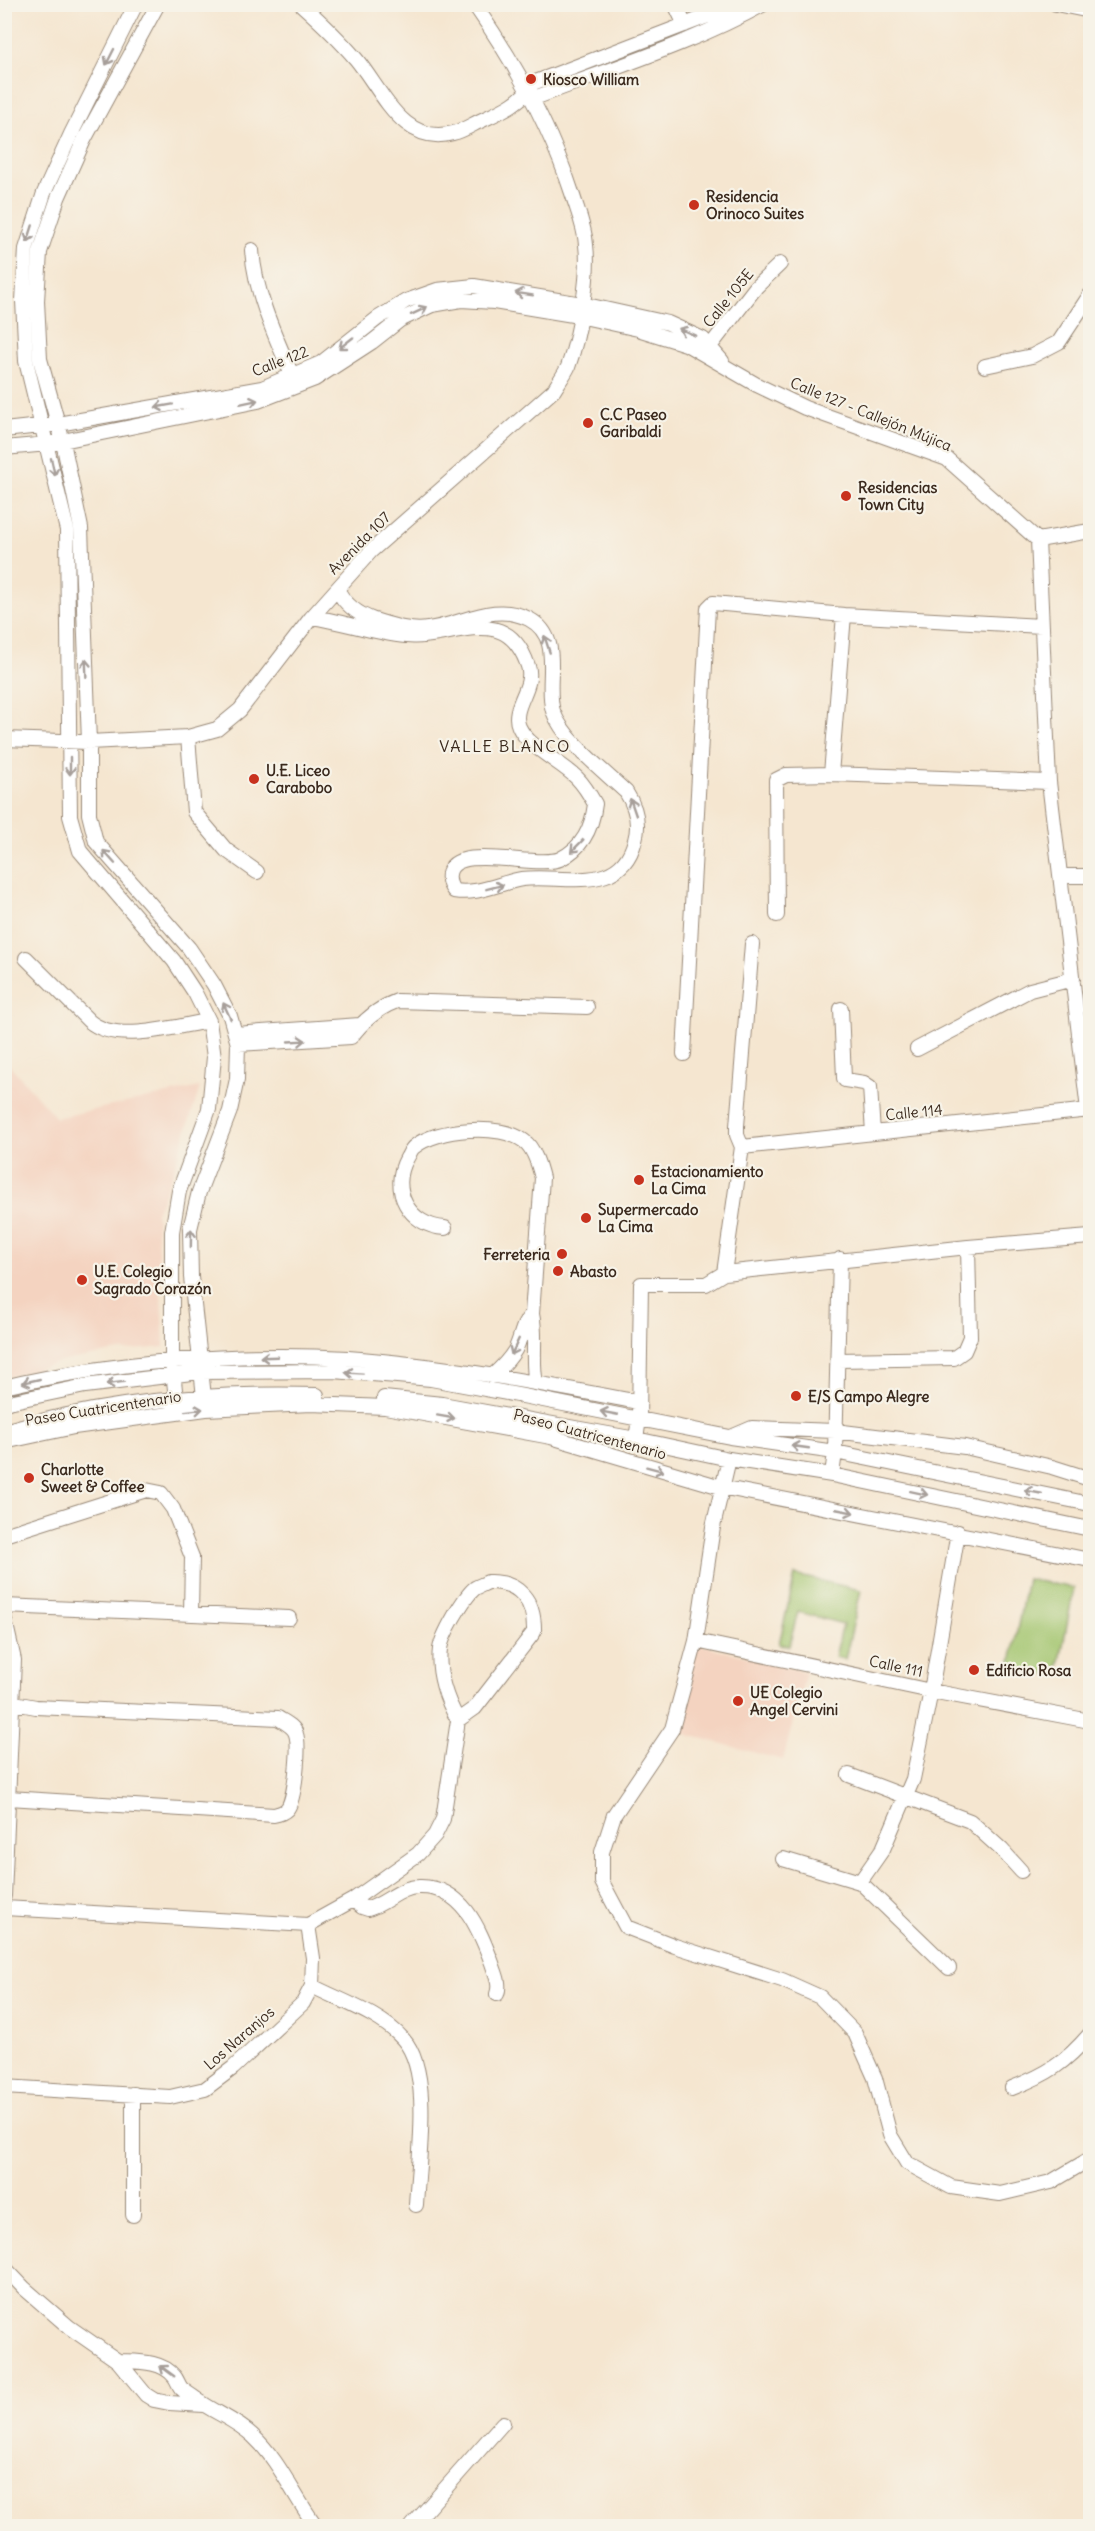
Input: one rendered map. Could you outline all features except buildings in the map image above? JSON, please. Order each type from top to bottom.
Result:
[{"type":"street","points":[[136,4],[44,193],[26,249],[23,301],[26,361],[48,444],[67,530],[70,816],[80,851],[174,961],[195,993],[209,1021],[214,1057],[209,1108],[178,1191],[172,1233],[173,1368],[176,1399]]},
{"type":"street","points":[[158,4],[84,140],[58,198],[40,252],[37,301],[40,359],[63,442],[81,528],[89,742],[89,814],[96,842],[189,948],[214,985],[230,1016],[237,1039],[237,1079],[230,1111],[199,1192],[190,1229],[191,1277],[204,1397]]},
{"type":"street","points":[[301,4],[356,59],[402,120],[421,132],[441,135],[455,133],[508,108],[528,92],[533,83],[739,4]]},
{"type":"street","name":"Avenida 107","points":[[4,739],[89,742],[188,737],[217,729],[240,710],[312,617],[371,551],[554,390],[567,369],[574,348],[581,310],[587,246],[572,191],[550,136],[528,92],[474,4]]},
{"type":"street","points":[[675,4],[685,25]]},
{"type":"street","points":[[528,92],[537,97],[740,18],[764,4]]},
{"type":"street","points":[[1056,4],[1090,11]]},
{"type":"street","points":[[252,250],[253,264],[270,324],[292,375]]},
{"type":"street","name":"Calle 105E","points":[[707,351],[756,287],[780,264]]},
{"type":"street","name":"Calle 122","points":[[4,430],[58,424],[262,388],[321,363],[378,318],[437,290],[474,286],[581,310]]},
{"type":"street","points":[[985,366],[1032,356],[1059,342],[1090,295]]},
{"type":"street","name":"Calle 122","points":[[4,448],[63,442],[258,401],[315,379],[372,342],[400,320],[432,305],[461,300],[581,310]]},
{"type":"street","name":"Calle 127 - Callejón Mújica","points":[[581,310],[707,351],[731,371],[805,408],[947,459],[1038,540]]},
{"type":"street","points":[[1089,1110],[1049,782],[1038,540],[1090,531]]},
{"type":"street","points":[[312,617],[356,620],[425,630],[483,614],[501,612],[529,619],[537,625],[548,641],[552,670],[550,701],[559,724],[577,745],[626,792],[632,802],[638,829],[630,856],[622,866],[614,873],[602,878],[538,878],[518,880],[472,892],[454,891],[450,886],[448,875],[451,868],[466,858],[505,858],[550,862],[572,852],[587,836],[595,804],[576,777],[526,736],[519,727],[516,715],[529,685],[529,668],[519,648],[504,633],[483,627],[409,637],[377,632],[356,620],[337,589]]},
{"type":"street","points":[[684,1054],[708,608],[714,603],[844,615],[1042,626]]},
{"type":"street","points":[[504,633],[514,614]]},
{"type":"street","points":[[831,774],[844,615]]},
{"type":"street","points":[[188,737],[194,812],[226,850],[257,872]]},
{"type":"street","points":[[560,765],[577,745]]},
{"type":"street","points":[[777,915],[776,780],[786,775],[831,774],[1049,782]]},
{"type":"street","points":[[1061,876],[1090,876]]},
{"type":"street","points":[[724,1273],[742,1147],[737,1135],[737,1126],[752,944]]},
{"type":"street","points":[[26,958],[97,1028],[132,1033],[209,1021]]},
{"type":"street","points":[[917,1049],[1030,990],[1073,979]]},
{"type":"street","points":[[237,1039],[343,1039],[351,1037],[360,1025],[385,1006],[397,1001],[586,1007]]},
{"type":"street","points":[[841,1009],[844,1078],[864,1083],[870,1087],[873,1133]]},
{"type":"street","name":"Calle 114","points":[[742,1147],[1089,1110]]},
{"type":"street","points":[[445,1228],[432,1227],[416,1219],[404,1203],[400,1186],[401,1168],[412,1147],[436,1134],[466,1130],[510,1133],[526,1142],[539,1163],[542,1178],[532,1314],[536,1331],[534,1372],[537,1383]]},
{"type":"street","points":[[636,1440],[639,1419],[641,1284],[706,1284],[724,1273],[840,1259],[1090,1237]]},
{"type":"street","points":[[838,1360],[954,1358],[964,1351],[970,1337],[968,1247]]},
{"type":"street","points":[[832,1475],[836,1452],[840,1259]]},
{"type":"street","points":[[492,1376],[503,1366],[515,1349],[523,1323],[532,1314]]},
{"type":"street","name":"Paseo Cuatricentenario","points":[[4,1387],[46,1377],[298,1356],[363,1360],[492,1376],[639,1402]]},
{"type":"street","points":[[363,1360],[397,1376]]},
{"type":"street","name":"Paseo Cuatricentenario","points":[[199,1366],[333,1371],[431,1379],[730,1437],[836,1452],[1090,1504]]},
{"type":"street","name":"Paseo Cuatricentenario","points":[[4,1404],[173,1368]]},
{"type":"street","name":"Paseo Cuatricentenario","points":[[4,1431],[33,1422],[176,1399],[204,1397],[240,1401],[385,1407],[551,1437],[721,1486],[1090,1560]]},
{"type":"street","points":[[370,1397],[385,1407]]},
{"type":"street","name":"Paseo Cuatricentenario","points":[[4,1443],[74,1427],[240,1401],[370,1397],[442,1404],[729,1459],[832,1475],[1090,1529]]},
{"type":"street","points":[[133,1406],[146,1416]]},
{"type":"street","name":"Paseo Cuatricentenario","points":[[730,1437],[752,1428],[835,1431],[965,1447],[1052,1467],[1090,1479]]},
{"type":"street","points":[[729,1459],[721,1486],[696,1641],[672,1729],[614,1815],[602,1852],[602,1882],[626,1927],[675,1946],[782,1980],[820,1997],[855,2033],[875,2078],[890,2135],[907,2163],[951,2187],[1000,2194],[1051,2182],[1090,2159]]},
{"type":"street","points":[[4,1535],[146,1490],[161,1493],[173,1509],[192,1557],[191,1614]]},
{"type":"street","points":[[860,1882],[883,1849],[913,1779],[931,1691],[958,1532]]},
{"type":"street","points":[[4,1908],[308,1925],[353,1900],[417,1854],[435,1835],[443,1819],[458,1720],[450,1707],[445,1691],[440,1647],[454,1618],[474,1589],[488,1582],[503,1582],[518,1590],[529,1601],[534,1620],[534,1632],[475,1708],[458,1720]]},
{"type":"street","points":[[4,1606],[289,1618]]},
{"type":"street","points":[[4,1616],[14,1660],[14,1703],[4,1896]]},
{"type":"street","name":"Calle 111","points":[[696,1641],[931,1691],[1090,1721]]},
{"type":"street","points":[[9,1798],[274,1815],[283,1813],[289,1808],[296,1788],[296,1734],[290,1725],[278,1718],[36,1707],[14,1703]]},
{"type":"street","points":[[849,1775],[970,1821],[1021,1871]]},
{"type":"street","points":[[783,1859],[860,1882],[949,1968]]},
{"type":"street","points":[[353,1900],[368,1909],[376,1907],[408,1888],[420,1887],[439,1889],[458,1900],[473,1918],[488,1954],[498,1983],[497,1994]]},
{"type":"street","points":[[308,1925],[313,1958],[312,1986],[384,2023],[404,2040],[416,2062],[422,2088],[416,2205]]},
{"type":"street","name":"Los Naranjos","points":[[4,2087],[170,2097],[205,2089],[233,2068],[303,2003],[312,1986]]},
{"type":"street","points":[[1012,2088],[1041,2077],[1072,2056],[1090,2034]]},
{"type":"street","points":[[133,2215],[134,2094]]},
{"type":"street","points":[[4,2267],[24,2288],[69,2327],[118,2361],[146,2395],[154,2400],[169,2403],[204,2404]]},
{"type":"street","points":[[118,2361],[158,2364],[174,2375],[181,2387],[204,2404],[230,2418],[273,2457],[300,2505],[316,2526]]},
{"type":"street","points":[[169,2403],[176,2397],[181,2387]]},
{"type":"street","points":[[412,2526],[503,2422]]},
{"type":"shaded area","name":"U.E. Colegio Sagrado Corazón","points":[[7,1062],[56,1118],[200,1087],[174,1170],[156,1213],[164,1347],[112,1352],[64,1361],[5,1378],[4,1064]]},
{"type":"shaded area","name":"UE Colegio Angel Cervini","points":[[693,1643],[806,1672],[783,1760],[670,1730]]},
{"type":"green space","points":[[795,1575],[861,1590],[845,1659],[835,1657],[843,1624],[798,1612],[789,1646],[779,1644]]},
{"type":"green space","points":[[1027,1579],[1074,1588],[1057,1676],[1010,1667]]},
{"type":"place","name":"Kiosco William","points":[[531,79]]},
{"type":"place","name":"Residencia Orinoco Suites","points":[[694,205]]},
{"type":"place","name":"C.C Paseo Garibaldi","points":[[588,423]]},
{"type":"place","name":"Residencias Town City","points":[[846,496]]},
{"type":"place","name":"U.E. Liceo Carabobo","points":[[254,779]]},
{"type":"place","name":"Estacionamiento La Cima","points":[[639,1180]]},
{"type":"place","name":"Supermercado La Cima","points":[[586,1218]]},
{"type":"place","name":"Ferreteria","points":[[562,1254]]},
{"type":"place","name":"Abasto","points":[[558,1271]]},
{"type":"place","name":"U.E. Colegio Sagrado Corazón","points":[[82,1280]]},
{"type":"place","name":"E/S Campo Alegre","points":[[796,1396]]},
{"type":"place","name":"Charlotte Sweet & Coffee","points":[[29,1478]]},
{"type":"place","name":"Edificio Rosa","points":[[974,1670]]},
{"type":"place","name":"UE Colegio Angel Cervini","points":[[738,1701]]},
{"type":"district","name":"VALLE BLANCO","points":[[505,746]]}]
